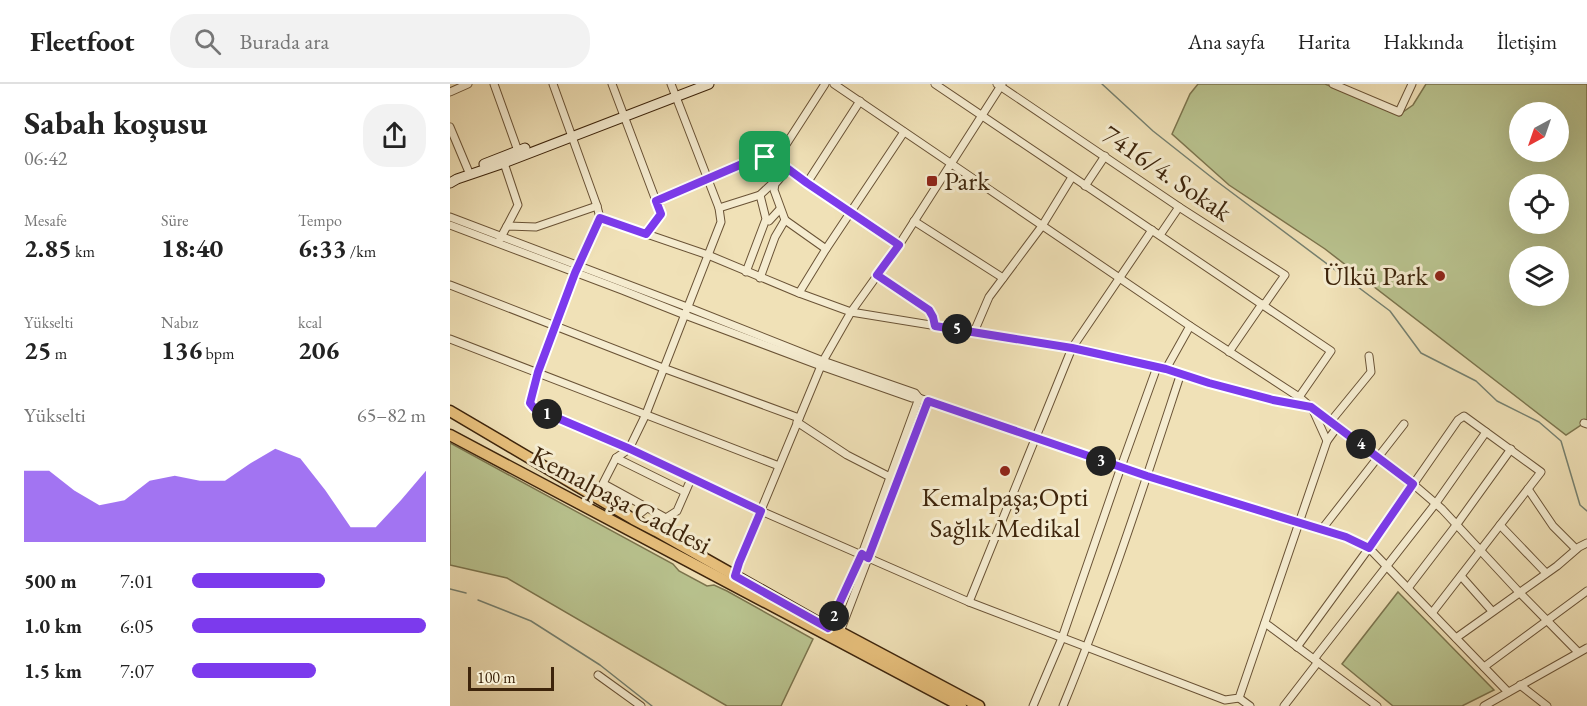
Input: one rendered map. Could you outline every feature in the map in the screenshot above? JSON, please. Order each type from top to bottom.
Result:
[{"type":"main road","name":"Kemalpaşa Caddesi","points":[[450,411],[633,519],[828,628],[840,632],[979,706]]},
{"type":"main road","name":"Kemalpaşa Caddesi","points":[[450,435],[961,706]]},
{"type":"street","points":[[450,92],[468,84]]},
{"type":"street","points":[[494,84],[518,151]]},
{"type":"street","points":[[553,84],[600,218],[578,265],[538,372],[530,403],[534,408],[969,602],[1223,703],[1239,698]]},
{"type":"street","points":[[612,84],[661,214],[646,234]]},
{"type":"street","points":[[450,183],[695,84]]},
{"type":"street","points":[[673,91],[709,84]]},
{"type":"street","points":[[776,160],[825,84]]},
{"type":"street","points":[[834,84],[1335,424],[1436,503],[1578,652]]},
{"type":"street","points":[[935,84],[1331,351],[1294,405]]},
{"type":"street","points":[[1333,84],[1399,112],[1412,84]]},
{"type":"street","points":[[1355,93],[1359,84]]},
{"type":"street","points":[[735,576],[822,364],[851,312],[915,221],[1000,85]]},
{"type":"street","name":"7416/4. Sokak","points":[[1000,85],[1179,207],[1285,275],[1263,305]]},
{"type":"street","points":[[596,497],[616,458],[630,449],[646,414],[721,222],[719,208],[708,177],[673,91]]},
{"type":"street","points":[[807,183],[860,102]]},
{"type":"street","points":[[450,128],[468,170]]},
{"type":"street","points":[[799,293],[904,132]]},
{"type":"street","points":[[450,177],[571,134]]},
{"type":"street","points":[[1085,186],[1105,156]]},
{"type":"street","points":[[656,201],[708,177],[756,158],[765,157],[776,160],[899,245]]},
{"type":"street","points":[[498,244],[518,206],[504,163]]},
{"type":"street","points":[[719,208],[760,195],[788,170]]},
{"type":"street","points":[[788,170],[775,184],[774,190],[785,220],[826,249]]},
{"type":"street","points":[[974,332],[989,297],[1042,226],[1072,177]]},
{"type":"street","points":[[760,195],[768,220],[780,228]]},
{"type":"street","points":[[507,226],[536,227],[597,206]]},
{"type":"street","points":[[1160,234],[1179,207]]},
{"type":"street","points":[[746,272],[768,220],[780,209]]},
{"type":"street","points":[[450,217],[687,307],[822,364]]},
{"type":"street","points":[[600,218],[708,255],[760,278],[851,312],[1072,348],[1166,369],[1209,383],[1294,405],[1311,407]]},
{"type":"street","points":[[760,278],[785,220]]},
{"type":"street","points":[[915,221],[1003,278]]},
{"type":"street","points":[[450,225],[685,315],[912,398],[919,398],[1147,476],[1346,537],[1369,548],[1508,692]]},
{"type":"street","points":[[969,602],[1072,348],[1152,230]]},
{"type":"street","points":[[877,275],[929,310],[935,326]]},
{"type":"street","points":[[450,285],[798,420],[847,455],[890,477]]},
{"type":"street","points":[[1229,351],[1263,305]]},
{"type":"street","points":[[1166,369],[1190,326]]},
{"type":"street","points":[[450,339],[779,466]]},
{"type":"street","points":[[1239,698],[1327,441],[1335,424],[1371,372],[1369,356]]},
{"type":"street","points":[[1033,706],[1062,638],[1157,367]]},
{"type":"street","points":[[1063,706],[1087,647],[1181,373]]},
{"type":"street","points":[[840,632],[890,477],[919,398]]},
{"type":"street","points":[[828,628],[865,556],[928,401]]},
{"type":"street","points":[[1311,407],[1327,441]]},
{"type":"street","points":[[1297,647],[1458,420],[1464,416],[1542,471],[1432,613]]},
{"type":"street","points":[[1322,530],[1404,424]]},
{"type":"street","points":[[1284,706],[1436,503],[1486,432]]},
{"type":"street","points":[[1408,588],[1511,449]]},
{"type":"street","points":[[616,458],[685,492]]},
{"type":"street","points":[[656,531],[666,518],[677,511],[691,479]]},
{"type":"street","points":[[604,484],[666,518]]},
{"type":"street","points":[[1528,489],[1553,526],[1576,549]]},
{"type":"street","points":[[633,519],[647,508]]},
{"type":"street","points":[[1500,525],[1546,573]]},
{"type":"street","points":[[1456,638],[1587,543]]},
{"type":"street","points":[[1461,576],[1492,611]]},
{"type":"street","points":[[1484,667],[1587,591]]},
{"type":"street","points":[[1265,623],[1377,706]]},
{"type":"street","points":[[1484,706],[1587,648]]},
{"type":"street","points":[[598,675],[641,706]]},
{"type":"street","points":[[1520,685],[1547,706]]},
{"type":"street","points":[[1239,698],[1250,706]]},
{"type":"green space","name":"Ülkü Park","points":[[1198,84],[1325,84],[1400,114],[1413,105],[1426,84],[1587,84],[1587,421],[1566,435],[1325,249],[1229,185],[1172,134],[1190,94]]},
{"type":"green space","points":[[450,443],[673,564],[679,571],[707,586],[714,585],[727,591],[813,639],[781,706],[727,706],[507,578],[450,565]]},
{"type":"green space","points":[[1398,592],[1494,690],[1462,706],[1393,706],[1342,664]]},
{"type":"waterway","points":[[1102,84],[1153,131],[1215,180],[1390,311],[1421,353],[1476,381],[1497,401],[1539,422],[1561,441],[1580,505],[1587,511]]},
{"type":"waterway","points":[[450,589],[466,593]]},
{"type":"waterway","points":[[478,600],[531,621],[600,665],[652,706]]},
{"type":"place","name":"Park","points":[[932,181]]},
{"type":"place","name":"Ülkü Park","points":[[1440,276]]},
{"type":"place","name":"Kemalpaşa;Opti Sağlık Medikal","points":[[1005,471]]},
{"type":"route","points":[[765,157],[776,160],[899,245],[877,275],[929,310],[935,326],[1072,348],[1166,369],[1273,400],[1311,407],[1413,484],[1369,548],[1346,537],[1147,476],[928,401],[868,558],[862,554],[828,628],[735,576],[761,511],[630,449],[534,408],[530,403],[538,372],[575,273],[600,218],[646,234],[661,214],[656,201],[708,177],[756,158],[765,157]]}]
